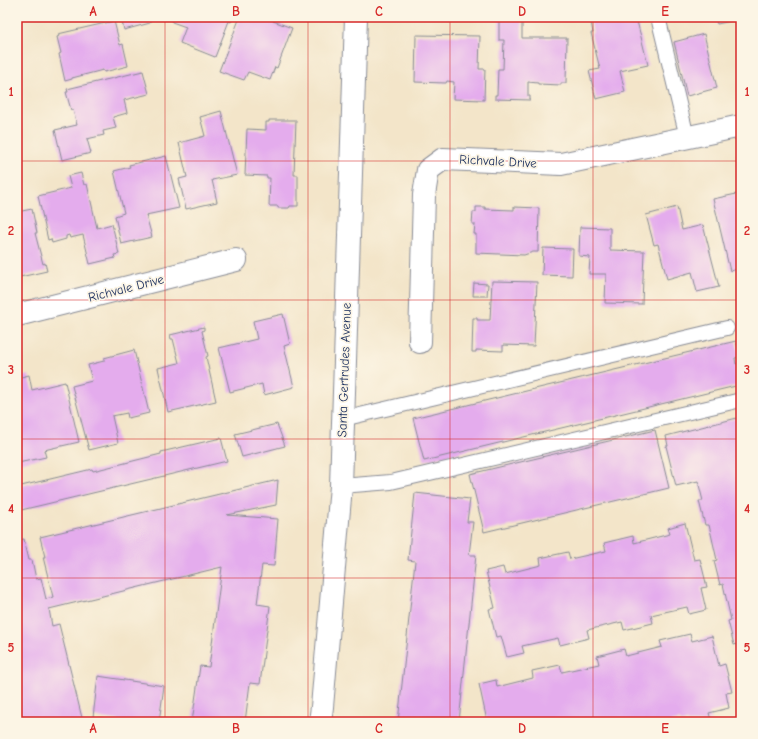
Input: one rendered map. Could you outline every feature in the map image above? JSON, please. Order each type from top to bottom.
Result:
[{"type":"street","name":"Santa Gertrudes Avenue","points":[[320,722],[341,486],[356,17]]},
{"type":"street","name":"Richvale Drive","points":[[420,342],[424,195],[428,170],[443,159],[561,164],[741,126]]},
{"type":"street","name":"Richvale Drive","points":[[17,315],[236,260]]},
{"type":"lane","points":[[658,17],[688,137]]},
{"type":"lane","points":[[342,419],[727,328]]},
{"type":"lane","points":[[341,486],[391,482],[741,400]]},
{"type":"building","points":[[121,17],[149,17],[150,23],[124,30]]},
{"type":"building","points":[[171,17],[233,17],[231,22],[229,21],[215,57],[180,43],[186,27],[172,22]]},
{"type":"building","points":[[240,17],[274,17],[273,21],[292,28],[277,68],[275,67],[270,80],[248,72],[244,80],[219,71]]},
{"type":"building","points":[[499,17],[522,17],[522,38],[567,38],[566,83],[561,83],[561,85],[528,82],[528,96],[530,96],[530,100],[495,99],[495,95],[497,95],[498,69],[503,69],[504,40],[499,40]]},
{"type":"building","points":[[590,17],[636,17],[648,65],[620,71],[625,92],[596,99],[589,71],[600,69],[591,33],[593,33]]},
{"type":"building","points":[[715,17],[740,17],[741,19],[717,24]]},
{"type":"building","points":[[114,21],[120,45],[123,44],[128,66],[104,72],[103,70],[65,81],[59,54],[61,53],[57,37],[59,36],[58,34]]},
{"type":"building","points":[[741,31],[741,53],[740,53],[736,32]]},
{"type":"building","points":[[704,34],[717,88],[687,96],[674,42]]},
{"type":"building","points":[[416,35],[480,36],[479,69],[485,69],[484,100],[453,99],[454,82],[415,82]]},
{"type":"building","points":[[143,71],[149,94],[124,100],[127,113],[113,117],[116,128],[103,131],[104,135],[87,139],[91,153],[62,160],[55,130],[77,125],[66,92],[68,92],[67,89]]},
{"type":"building","points":[[221,111],[237,175],[212,180],[217,202],[186,209],[179,179],[187,177],[179,143],[205,136],[200,117]]},
{"type":"building","points":[[269,120],[296,120],[294,175],[298,175],[298,206],[278,208],[278,206],[269,206],[270,178],[267,178],[267,176],[245,175],[247,129],[266,130],[266,122],[269,122]]},
{"type":"building","points":[[166,156],[179,208],[146,215],[152,237],[121,244],[115,216],[124,213],[114,171],[130,167],[129,165]]},
{"type":"building","points":[[81,173],[84,185],[87,184],[97,228],[112,224],[119,254],[114,255],[115,258],[90,264],[83,235],[70,238],[69,235],[66,236],[66,239],[52,243],[51,239],[48,240],[38,196],[71,188],[68,176]]},
{"type":"building","points":[[741,193],[741,268],[730,271],[713,199]]},
{"type":"building","points":[[476,207],[485,207],[485,209],[514,210],[514,207],[539,208],[538,252],[524,255],[476,253],[476,234],[474,234],[475,224],[472,224],[473,212],[476,212]]},
{"type":"building","points":[[677,207],[682,230],[703,225],[719,287],[697,292],[692,272],[667,279],[658,244],[654,245],[646,215]]},
{"type":"building","points":[[32,209],[37,233],[35,233],[43,264],[45,263],[47,271],[20,277],[20,275],[17,276],[17,212]]},
{"type":"building","points":[[580,227],[610,228],[610,250],[644,251],[642,304],[605,303],[606,274],[589,274],[590,257],[579,256]]},
{"type":"building","points":[[543,248],[573,249],[572,276],[542,275]]},
{"type":"building","points":[[492,281],[537,282],[534,346],[503,345],[503,351],[476,350],[476,352],[472,352],[473,318],[477,318],[477,320],[490,320]]},
{"type":"building","points":[[474,283],[488,284],[487,296],[473,296]]},
{"type":"building","points":[[283,314],[290,344],[284,346],[294,387],[264,395],[262,384],[230,392],[219,348],[257,339],[253,321]]},
{"type":"building","points":[[204,327],[204,330],[202,331],[208,356],[206,357],[216,401],[168,412],[158,368],[179,363],[173,339],[171,339],[170,335]]},
{"type":"building","points":[[736,341],[740,357],[735,358],[736,364],[741,362],[741,370],[738,370],[739,374],[741,373],[741,380],[739,380],[740,385],[424,461],[413,418]]},
{"type":"building","points":[[134,350],[149,413],[128,418],[127,413],[112,416],[118,443],[89,450],[72,386],[92,381],[88,365],[104,361],[104,358]]},
{"type":"building","points":[[29,375],[32,390],[65,382],[79,442],[44,450],[46,457],[18,463],[17,378]]},
{"type":"building","points":[[737,418],[741,433],[740,657],[737,644],[734,645],[728,621],[731,620],[723,584],[720,585],[714,561],[717,560],[709,525],[705,525],[699,501],[703,501],[698,481],[676,486],[666,446],[668,446],[666,436]]},
{"type":"building","points":[[277,424],[285,446],[242,457],[235,434]]},
{"type":"building","points":[[655,430],[669,488],[484,532],[470,474]]},
{"type":"building","points":[[221,438],[227,461],[17,511],[17,487],[92,469],[93,471],[161,454],[161,452]]},
{"type":"building","points":[[278,480],[276,505],[227,515],[278,519],[274,566],[262,565],[257,604],[270,606],[260,684],[250,683],[245,722],[192,722],[200,666],[209,667],[222,567],[49,609],[52,626],[59,624],[83,722],[23,722],[17,695],[17,540],[24,539],[29,560],[32,560],[36,579],[41,578],[46,599],[53,597],[43,557],[45,557],[40,537]]},
{"type":"building","points":[[415,493],[470,499],[467,522],[473,522],[469,555],[476,555],[459,722],[398,722],[415,561],[408,560]]},
{"type":"building","points":[[685,523],[694,560],[700,559],[707,587],[701,588],[706,610],[689,614],[687,607],[651,615],[653,623],[624,630],[622,622],[587,630],[589,638],[560,645],[558,638],[522,646],[524,653],[507,657],[501,636],[496,637],[489,609],[495,608],[486,571],[503,567],[505,574],[541,565],[540,558],[568,552],[570,559],[606,551],[604,543],[633,536],[634,543],[670,534],[668,528]]},
{"type":"building","points":[[690,634],[692,641],[712,636],[719,666],[725,664],[732,692],[726,693],[729,708],[709,713],[711,720],[704,722],[680,722],[680,720],[670,722],[484,722],[487,721],[479,684],[496,680],[497,687],[533,678],[532,671],[560,665],[562,672],[599,664],[597,656],[624,649],[626,656],[662,647],[660,641]]},
{"type":"building","points":[[98,676],[164,686],[159,722],[130,722],[93,717]]}]
